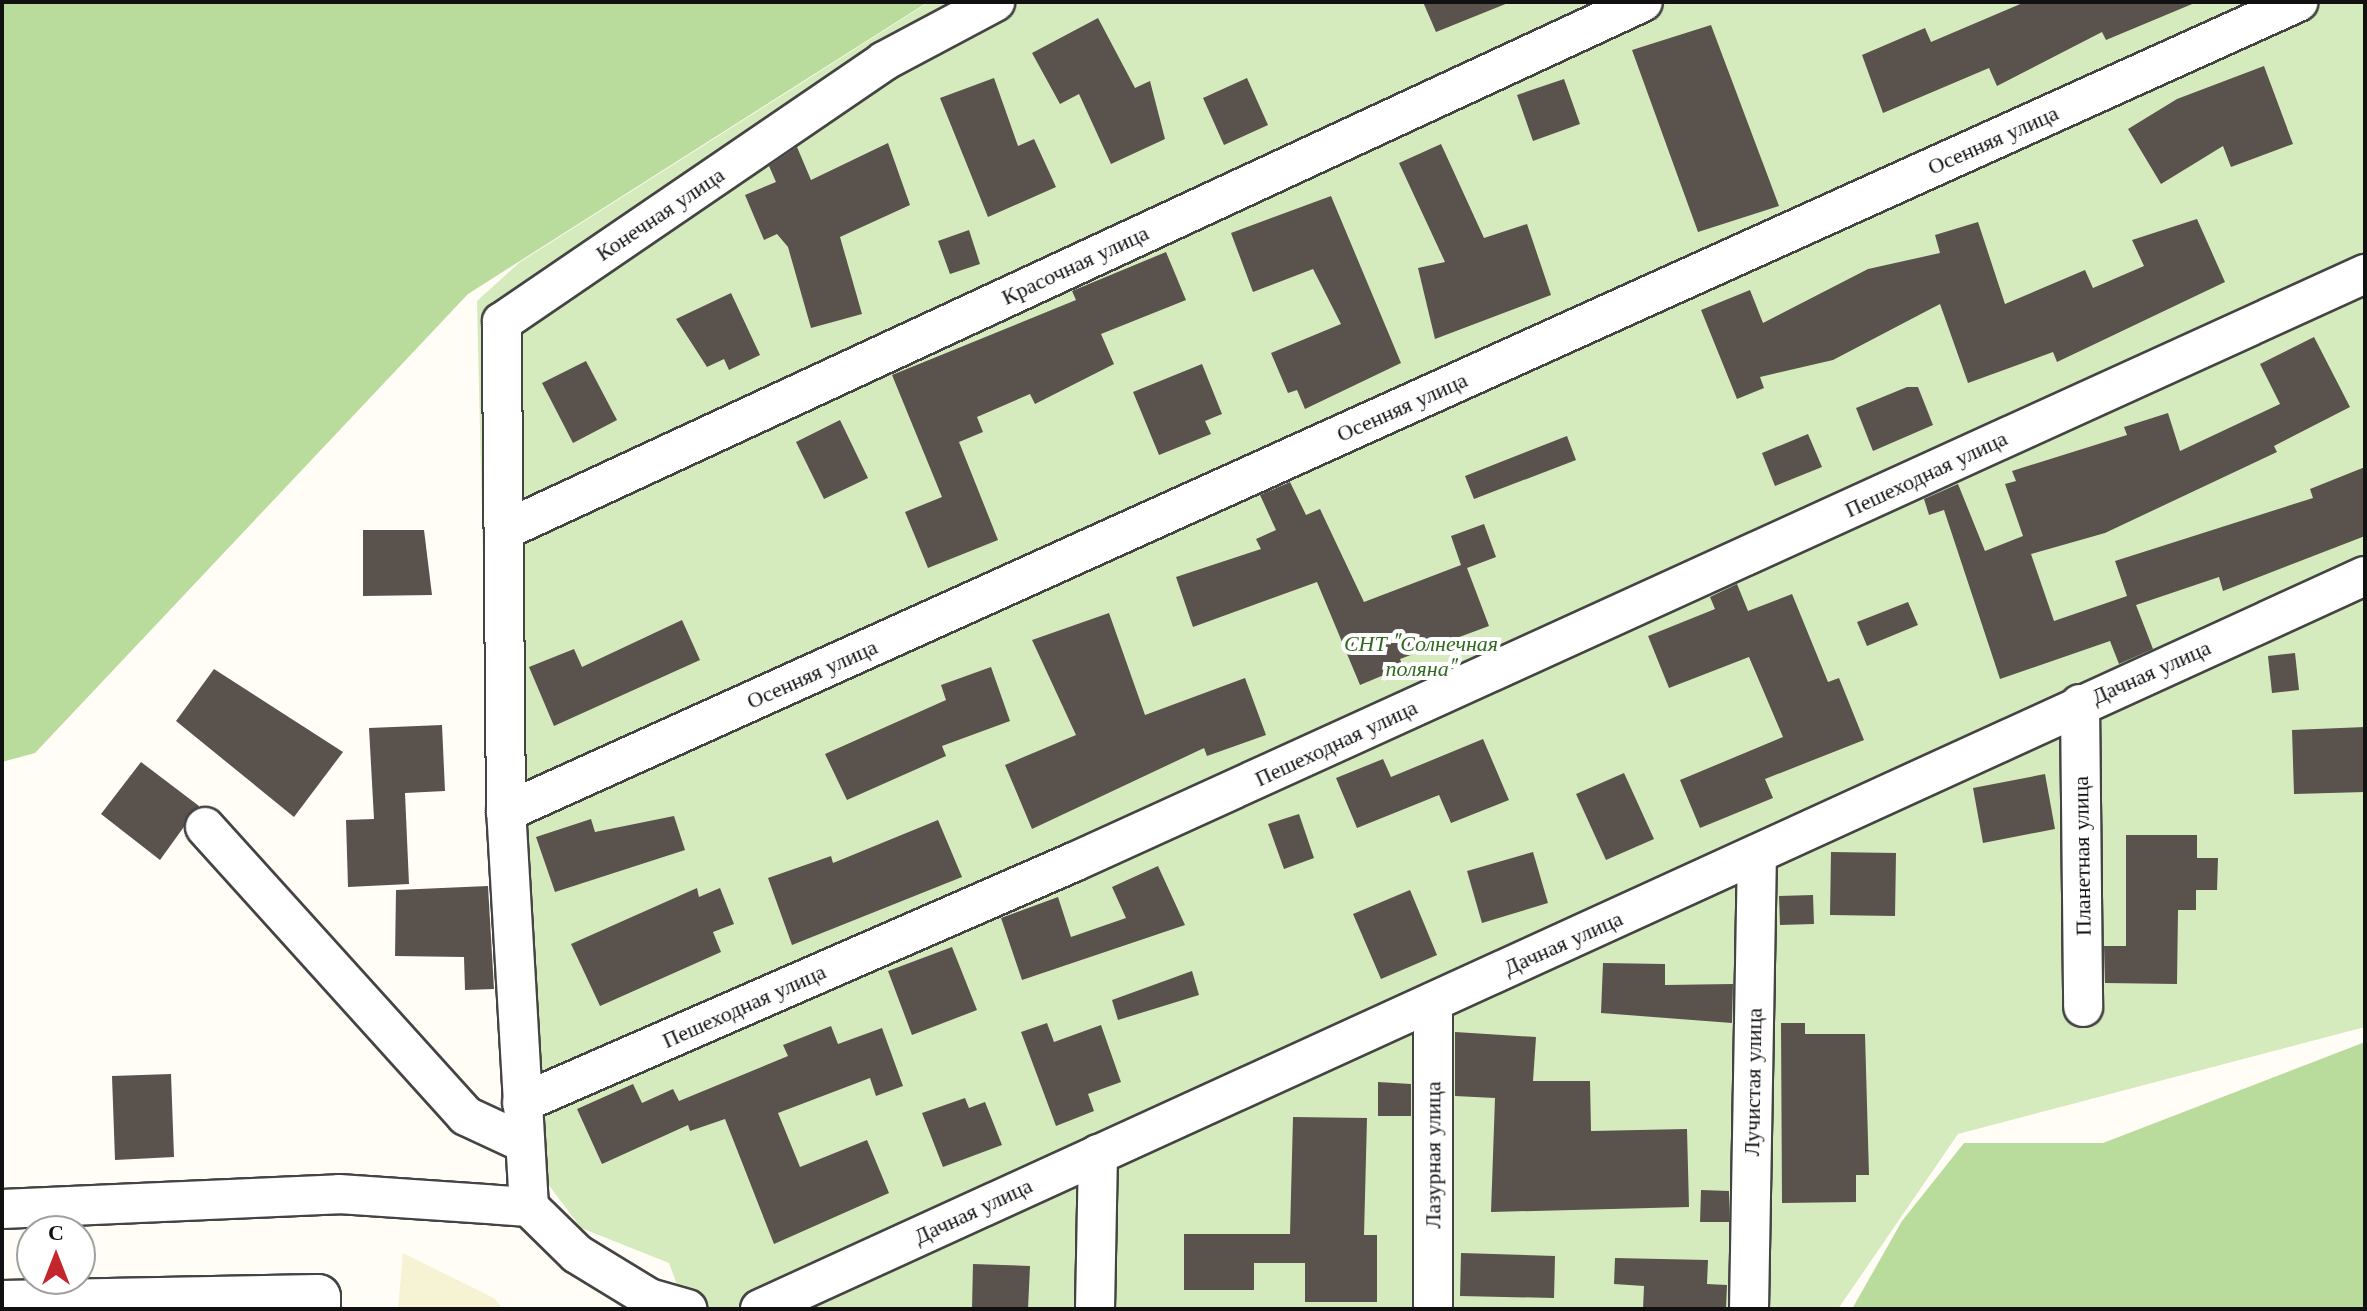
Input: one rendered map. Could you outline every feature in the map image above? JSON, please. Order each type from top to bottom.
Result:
[{"type":"street","name":"Конечная улица","points":[[507,529],[502,322],[884,61],[995,2]]},
{"type":"street","name":"Красочная улица","points":[[507,529],[1643,2]]},
{"type":"street","name":"Осенняя улица","points":[[506,812],[2298,2]]},
{"type":"street","name":"Пешеходная улица","points":[[522,1103],[1074,862],[2365,274]]},
{"type":"street","points":[[507,529],[506,812],[529,1207]]},
{"type":"street","name":"Дачная улица","points":[[760,1309],[2365,576]]},
{"type":"street","name":"Планетная улица","points":[[2080,704],[2083,1007]]},
{"type":"street","points":[[205,827],[466,1116],[524,1143]]},
{"type":"street","name":"Лучистая улица","points":[[1749,1309],[1757,856]]},
{"type":"street","name":"Лазурная улица","points":[[1433,1002],[1433,1309]]},
{"type":"street","points":[[1095,1309],[1098,1154]]},
{"type":"street","points":[[2,1209],[339,1194],[529,1207],[577,1254],[649,1298],[687,1309]]},
{"type":"street","points":[[2,1303],[318,1297],[318,1309]]},
{"type":"shaded area","points":[[403,1253],[494,1298],[503,1309],[398,1309]]},
{"type":"green space","points":[[2,2],[928,2],[468,294],[35,753],[2,762]]},
{"type":"green space","name":"СНТ \"Солнечная поляна\"","points":[[929,2],[2365,2],[2365,1027],[1958,1134],[1838,1309],[686,1309],[669,1263],[581,1228],[511,1135],[488,771],[477,301],[520,262]]},
{"type":"green space","points":[[2365,1042],[2365,1309],[1852,1309],[1902,1221],[1964,1143],[2103,1143]]},
{"type":"building","points":[[1423,2],[1507,2],[1508,3],[1436,32]]},
{"type":"building","points":[[2025,2],[2197,2],[2106,40],[2102,32],[1997,86],[1989,68],[1883,113],[1862,55],[1925,28],[1931,42]]},
{"type":"building","points":[[1098,18],[1135,88],[1150,81],[1165,139],[1111,164],[1079,94],[1060,104],[1032,53]]},
{"type":"building","points":[[1711,25],[1779,206],[1698,232],[1632,50]]},
{"type":"building","points":[[2264,66],[2293,144],[2231,167],[2223,146],[2161,184],[2128,129],[2177,99]]},
{"type":"building","points":[[994,78],[1018,146],[1034,139],[1056,187],[988,217],[940,98]]},
{"type":"building","points":[[1247,78],[1268,125],[1224,145],[1203,98]]},
{"type":"building","points":[[1564,79],[1580,124],[1533,141],[1517,95]]},
{"type":"building","points":[[888,143],[910,205],[840,237],[862,314],[811,328],[788,247],[777,234],[764,240],[745,195],[776,182],[769,166],[797,147],[811,180]]},
{"type":"building","points":[[1441,144],[1484,238],[1527,224],[1551,295],[1435,339],[1418,268],[1445,262],[1399,163]]},
{"type":"building","points":[[1331,196],[1401,363],[1305,409],[1297,390],[1288,393],[1271,353],[1341,324],[1313,269],[1253,292],[1231,233]]},
{"type":"building","points":[[2197,219],[2225,282],[2057,362],[2053,352],[1968,383],[1940,304],[1833,360],[1760,377],[1764,388],[1737,399],[1701,310],[1750,290],[1763,323],[1868,269],[1940,253],[1935,235],[1978,222],[2005,304],[2085,270],[2093,288],[2144,266],[2132,240]]},
{"type":"building","points":[[969,230],[980,264],[950,274],[938,241]]},
{"type":"building","points":[[1166,252],[1186,300],[1101,334],[1114,364],[1035,404],[1030,394],[977,417],[983,432],[959,442],[998,540],[928,568],[905,512],[942,497],[892,375],[1076,300],[1072,291]]},
{"type":"building","points":[[731,293],[760,355],[729,370],[724,359],[707,367],[676,319]]},
{"type":"building","points":[[2314,337],[2350,407],[2274,446],[2277,452],[2105,533],[2031,554],[2054,621],[2127,596],[2115,561],[2313,498],[2310,489],[2365,467],[2365,536],[2223,591],[2219,577],[2136,605],[2153,649],[2119,664],[2110,641],[2000,679],[1944,510],[1929,515],[1924,499],[1958,484],[1985,551],[2023,536],[2005,484],[2016,481],[2012,471],[2127,435],[2124,427],[2168,413],[2180,451],[2280,404],[2260,364]]},
{"type":"building","points":[[586,361],[617,420],[573,443],[542,383]]},
{"type":"building","points":[[1202,364],[1222,414],[1205,421],[1211,434],[1159,455],[1133,392]]},
{"type":"building","points":[[1907,387],[1918,387],[1933,425],[1873,451],[1856,408]]},
{"type":"building","points":[[840,420],[868,478],[824,499],[796,442]]},
{"type":"building","points":[[1808,434],[1822,467],[1775,486],[1762,453]]},
{"type":"building","points":[[1567,436],[1576,460],[1474,499],[1465,476]]},
{"type":"building","points":[[1290,482],[1306,515],[1320,509],[1364,602],[1461,565],[1451,536],[1484,524],[1496,557],[1467,568],[1489,626],[1400,659],[1403,667],[1360,685],[1317,582],[1193,627],[1176,577],[1261,549],[1256,539],[1276,530],[1260,495]]},
{"type":"building","points":[[363,530],[424,530],[432,595],[363,596]]},
{"type":"building","points":[[1737,584],[1748,611],[1792,594],[1828,682],[1839,678],[1864,740],[1765,779],[1773,798],[1700,828],[1680,780],[1783,737],[1749,657],[1669,688],[1648,636],[1715,609],[1710,597]]},
{"type":"building","points":[[1908,602],[1918,625],[1867,646],[1857,622]]},
{"type":"building","points":[[1109,613],[1145,715],[1245,678],[1266,735],[1207,756],[1204,748],[1032,829],[1005,765],[1076,735],[1032,640]]},
{"type":"building","points":[[682,620],[700,660],[554,726],[529,667],[574,649],[582,667]]},
{"type":"building","points":[[2295,653],[2299,690],[2272,693],[2268,656]]},
{"type":"building","points":[[991,667],[1010,721],[942,746],[946,756],[847,800],[825,754],[946,700],[941,685]]},
{"type":"building","points":[[214,669],[343,752],[294,817],[176,721]]},
{"type":"building","points":[[442,725],[445,791],[405,793],[409,884],[348,887],[346,820],[374,819],[369,728]]},
{"type":"building","points":[[2365,727],[2365,792],[2294,794],[2292,730]]},
{"type":"building","points":[[1483,739],[1509,800],[1451,823],[1439,795],[1357,828],[1336,778],[1383,759],[1391,777]]},
{"type":"building","points":[[141,762],[199,806],[160,860],[101,814]]},
{"type":"building","points":[[1624,773],[1654,839],[1606,860],[1576,794]]},
{"type":"building","points":[[2045,774],[2055,829],[1983,843],[1973,788]]},
{"type":"building","points":[[1299,814],[1314,858],[1284,869],[1268,824]]},
{"type":"building","points":[[674,816],[685,850],[555,892],[536,837],[591,819],[595,832]]},
{"type":"building","points":[[938,820],[962,877],[792,945],[768,878],[831,856],[833,863]]},
{"type":"building","points":[[2126,835],[2197,835],[2197,858],[2218,858],[2217,890],[2196,890],[2196,910],[2178,910],[2177,984],[2105,983],[2104,946],[2126,946]]},
{"type":"building","points":[[1533,852],[1548,903],[1482,923],[1467,871]]},
{"type":"building","points":[[1831,852],[1896,853],[1895,916],[1830,915]]},
{"type":"building","points":[[1158,866],[1185,925],[1022,980],[1001,918],[1058,897],[1071,937],[1126,918],[1112,887]]},
{"type":"building","points":[[488,886],[494,989],[465,990],[464,957],[395,956],[396,890]]},
{"type":"building","points":[[697,888],[699,897],[720,888],[734,924],[713,932],[721,952],[600,1006],[571,944]]},
{"type":"building","points":[[1410,890],[1437,955],[1381,979],[1353,914]]},
{"type":"building","points":[[1813,895],[1814,924],[1780,925],[1779,896]]},
{"type":"building","points":[[952,947],[977,1010],[912,1035],[888,971]]},
{"type":"building","points":[[1603,963],[1665,964],[1665,985],[1733,984],[1732,1023],[1601,1013]]},
{"type":"building","points":[[1192,971],[1199,995],[1118,1020],[1112,1000]]},
{"type":"building","points":[[1047,1023],[1054,1042],[1101,1025],[1121,1082],[1088,1094],[1094,1111],[1056,1126],[1021,1032]]},
{"type":"building","points":[[1781,1023],[1805,1023],[1805,1034],[1865,1034],[1869,1175],[1856,1175],[1856,1202],[1782,1203]]},
{"type":"building","points":[[831,1026],[838,1044],[882,1028],[903,1086],[876,1096],[870,1078],[778,1113],[800,1167],[867,1140],[889,1193],[774,1244],[725,1119],[690,1131],[688,1125],[602,1164],[577,1109],[633,1084],[642,1103],[673,1089],[679,1101],[788,1056],[783,1045]]},
{"type":"building","points":[[1455,1032],[1536,1037],[1533,1081],[1590,1081],[1591,1131],[1687,1129],[1689,1207],[1491,1212],[1495,1098],[1455,1096]]},
{"type":"building","points":[[171,1074],[174,1157],[115,1160],[112,1076]]},
{"type":"building","points":[[1378,1082],[1411,1084],[1411,1116],[1378,1116]]},
{"type":"building","points":[[965,1098],[969,1108],[985,1102],[1002,1145],[943,1167],[922,1113]]},
{"type":"building","points":[[1293,1117],[1367,1118],[1364,1235],[1377,1235],[1377,1302],[1305,1302],[1305,1263],[1254,1263],[1254,1290],[1184,1290],[1184,1234],[1290,1234]]},
{"type":"building","points":[[1701,1190],[1729,1191],[1729,1222],[1700,1222]]},
{"type":"building","points":[[1461,1253],[1555,1256],[1554,1298],[1460,1296]]},
{"type":"building","points":[[1615,1258],[1708,1260],[1707,1284],[1727,1285],[1726,1309],[1643,1309],[1644,1286],[1614,1284]]},
{"type":"building","points":[[973,1264],[1030,1266],[1028,1309],[972,1309]]}]
